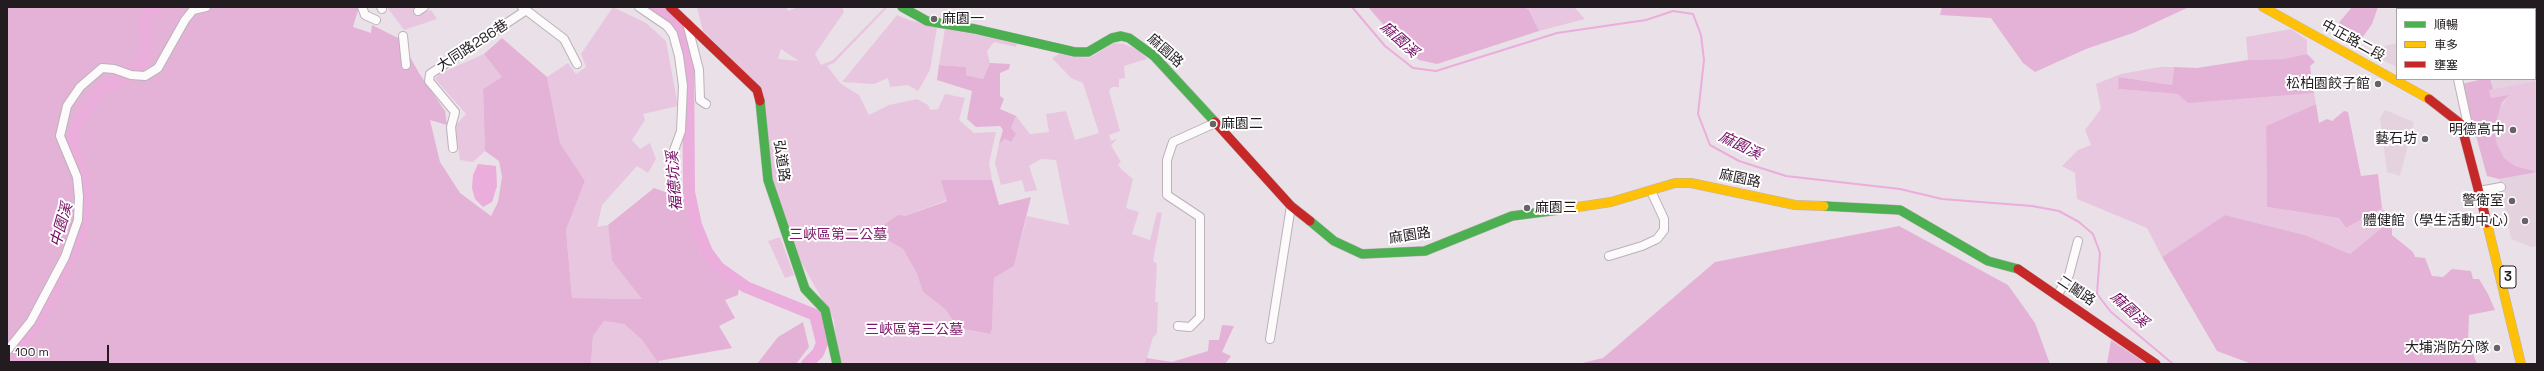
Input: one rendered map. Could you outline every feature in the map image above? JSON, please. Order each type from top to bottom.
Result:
[{"type":"street","points":[[7,351],[31,321],[65,257],[78,220],[79,197],[77,177],[60,136],[67,106],[80,87],[102,68],[114,69],[131,75],[145,76],[158,68],[185,20],[193,10],[206,7]]},
{"type":"street","points":[[362,7],[364,15],[376,20]]},
{"type":"street","points":[[639,7],[667,26],[673,34],[679,56],[683,86],[682,131],[673,154],[672,181]]},
{"type":"street","name":"弘道路","points":[[670,7],[756,90],[760,100],[768,180],[806,289],[824,310],[830,321],[837,364]]},
{"type":"street","name":"麻園路","points":[[902,7],[927,21],[975,29],[1076,52],[1088,52],[1112,38],[1121,36],[1129,38],[1154,56],[1291,206],[1334,241],[1362,254],[1372,255],[1425,251],[1512,216],[1611,202],[1675,183],[1691,183],[1795,205],[1900,210],[1988,261],[2019,269]]},
{"type":"street","name":"中正路二段","points":[[2263,7],[2439,105],[2464,123]]},
{"type":"street","name":"中正路二段","points":[[2278,7],[2396,72]]},
{"type":"street","points":[[524,9],[564,38],[577,64]]},
{"type":"street","name":"大同路286巷","points":[[453,148],[451,127],[455,112],[430,80],[430,74],[524,9]]},
{"type":"street","points":[[686,23],[699,70],[700,100],[706,104]]},
{"type":"street","points":[[403,36],[406,65]]},
{"type":"street","name":"中正路二段","points":[[2410,80],[2444,99],[2464,123],[2475,140],[2483,190],[2519,341],[2521,364]]},
{"type":"street","points":[[2458,80],[2464,123]]},
{"type":"street","points":[[1178,326],[1190,327],[1200,317],[1200,216],[1167,195],[1167,160],[1173,142],[1215,122]]},
{"type":"street","points":[[2483,190],[2500,187]]},
{"type":"street","points":[[1609,256],[1642,246],[1657,239],[1664,230],[1664,219],[1651,191]]},
{"type":"street","points":[[1270,339],[1291,206]]},
{"type":"street","points":[[2057,296],[2069,275],[2078,241]]},
{"type":"street","name":"二鬮路","points":[[2019,269],[2156,364]]},
{"type":"street","name":"中正路二段","points":[[2519,341],[2529,364]]},
{"type":"shaded area","points":[[7,7],[359,7],[353,27],[371,33],[372,25],[400,39],[419,73],[445,111],[447,125],[430,120],[440,162],[460,193],[491,216],[498,202],[502,177],[499,161],[485,151],[483,89],[502,77],[484,54],[502,38],[547,77],[560,143],[585,181],[566,230],[572,298],[642,299],[612,261],[608,225],[654,188],[687,200],[691,225],[701,253],[714,271],[739,288],[738,295],[725,300],[735,318],[719,326],[732,348],[658,361],[659,364],[656,364],[657,361],[642,340],[624,324],[604,321],[593,336],[591,364],[7,364]]},
{"type":"shaded area","points":[[1368,7],[1523,7],[1529,10],[1539,31],[1437,64],[1419,60],[1395,38]]},
{"type":"shaded area","points":[[1942,7],[2189,7],[2133,33],[2086,49],[2035,72],[2023,63],[1991,18],[1940,15]]},
{"type":"shaded area","points":[[2352,7],[2378,7],[2372,24],[2358,44],[2332,31]]},
{"type":"shaded area","points":[[2537,7],[2537,71],[2536,8],[2444,8]]},
{"type":"shaded area","points":[[2396,43],[2396,67],[2374,56],[2380,47]]},
{"type":"shaded area","points":[[2307,54],[2315,62],[2310,66],[2314,93],[2188,103],[2178,94],[2118,89],[2119,77],[2172,85],[2174,67],[2197,68],[2248,60],[2283,59]]},
{"type":"shaded area","points":[[990,63],[1010,64],[1009,69],[1000,73],[1000,96],[1004,99],[1000,109],[1016,116],[1011,128],[1016,134],[1011,142],[1005,139],[999,144],[1003,130],[1000,126],[976,127],[967,119],[972,91],[937,80],[939,65],[966,67],[966,75],[983,79]]},
{"type":"shaded area","name":"明德高中","points":[[2537,71],[2537,246],[2531,247],[2511,239],[2479,81],[2536,80]]},
{"type":"shaded area","points":[[2479,80],[2490,80],[2493,89],[2489,90],[2491,98],[2509,95],[2502,102],[2494,129],[2497,144],[2504,158],[2515,166],[2537,172],[2499,179],[2487,176],[2462,84]]},
{"type":"shaded area","points":[[2316,104],[2319,123],[2327,119],[2332,121],[2344,111],[2348,112],[2361,176],[2378,174],[2382,208],[2346,228],[2339,218],[2267,207],[2266,126]]},
{"type":"shaded area","points":[[2385,110],[2414,122],[2400,176],[2387,172],[2380,118]]},
{"type":"shaded area","points":[[478,164],[496,166],[497,186],[492,202],[483,207],[475,199],[472,188],[473,175]]},
{"type":"shaded area","points":[[941,180],[992,180],[999,205],[1031,197],[1014,266],[994,278],[992,329],[990,334],[958,328],[945,309],[923,292],[917,274],[903,249],[887,240],[881,227],[898,215],[905,216],[947,201]]},
{"type":"shaded area","points":[[2225,215],[2305,235],[2350,254],[2392,219],[2392,235],[2413,252],[2415,257],[2425,258],[2432,276],[2443,277],[2452,269],[2471,271],[2473,279],[2479,279],[2488,294],[2495,310],[2469,315],[2468,341],[2477,364],[2252,364],[2217,351],[2162,257]]},
{"type":"shaded area","points":[[1899,226],[2008,285],[2035,323],[2050,364],[1578,364],[1603,358],[1715,262]]},
{"type":"shaded area","points":[[803,322],[809,347],[796,364],[757,364],[778,337]]},
{"type":"shaded area","points":[[1222,325],[1234,326],[1222,352],[1231,356],[1225,364],[1145,364],[1146,358],[1172,362],[1208,351],[1209,340],[1219,340]]},
{"type":"shaded area","points":[[2111,340],[2147,364],[2107,364]]},
{"type":"green space","points":[[387,7],[411,7],[419,14],[431,10],[437,19],[404,30]]},
{"type":"green space","points":[[613,7],[646,23],[666,41],[678,106],[643,114],[645,120],[632,140],[640,149],[650,143],[656,159],[648,173],[637,166],[602,205],[597,227],[608,225],[612,261],[643,299],[572,298],[566,230],[585,181],[560,143],[547,77],[568,63],[576,74],[586,67],[581,54]]},
{"type":"green space","points":[[697,7],[786,7],[788,11],[798,7],[842,7],[844,12],[815,54],[821,65],[833,60],[885,7],[887,8],[834,63],[827,66],[841,84],[859,95],[869,115],[889,105],[917,99],[928,105],[930,110],[938,109],[945,94],[965,98],[959,120],[974,133],[996,132],[989,163],[992,180],[942,180],[947,200],[905,216],[887,240],[903,249],[917,274],[923,292],[945,309],[958,328],[989,334],[992,329],[994,278],[1014,266],[1027,216],[1069,225],[1056,160],[1041,159],[1029,166],[1037,190],[1025,192],[1022,180],[1001,185],[995,163],[999,144],[1005,139],[1011,142],[1016,134],[1011,128],[1016,116],[1030,134],[1049,132],[1046,114],[1066,111],[1075,140],[1099,133],[1083,83],[1071,78],[1052,58],[1059,54],[1089,58],[1114,43],[1124,44],[1139,50],[1147,59],[1124,66],[1125,78],[1119,79],[1119,87],[1112,87],[1109,91],[1120,131],[1109,135],[1111,141],[1117,139],[1111,145],[1121,162],[1118,164],[1121,169],[1133,179],[1126,208],[1139,212],[1132,234],[1150,240],[1157,212],[1162,213],[1153,261],[1157,264],[1155,302],[1158,302],[1157,332],[1153,337],[1145,364],[838,364],[843,363],[838,356],[834,320],[801,262],[769,170],[763,91],[703,31]],"holes":[[[781,49],[799,61],[778,59]]]},
{"type":"green space","points":[[1523,7],[1574,7],[1585,19],[1539,31],[1529,10]]},
{"type":"green space","points":[[897,15],[909,20],[937,27],[930,70],[918,91],[908,85],[890,87],[888,78],[874,84],[842,82]]},
{"type":"green space","points":[[945,29],[1017,43],[1016,47],[994,42],[987,51],[990,63],[983,79],[966,75],[966,67],[939,65]]},
{"type":"green space","points":[[2291,29],[2307,40],[2307,54],[2283,59],[2248,60],[2246,37]]},
{"type":"green space","points":[[484,54],[503,77],[483,89],[485,151],[473,162],[460,160],[455,126],[466,114],[435,79],[439,74]]},
{"type":"green space","points":[[2160,67],[2174,67],[2172,85],[2120,77],[2118,89],[2178,94],[2314,93],[2316,104],[2266,126],[2267,207],[2339,218],[2346,228],[2382,208],[2392,219],[2350,254],[2305,235],[2225,215],[2162,257],[2147,228],[2077,199],[2075,173],[2062,166],[2078,150],[2091,145],[2085,130],[2101,109],[2096,84],[2121,74]]},
{"type":"green space","points":[[2537,81],[2537,171],[2528,171],[2515,166],[2504,158],[2497,144],[2494,129],[2497,115],[2508,96],[2491,99],[2489,90]]},
{"type":"green space","points":[[780,237],[794,275],[785,278],[768,241]]},
{"type":"green space","points":[[604,321],[624,324],[642,340],[657,361],[655,364],[591,364],[593,336]]},
{"type":"waterway","name":"中園溪","points":[[133,70],[141,64],[145,51],[147,38],[144,22],[150,11],[157,7]]},
{"type":"waterway","name":"福德坑溪","points":[[655,7],[677,24],[688,51],[689,192],[696,225],[707,252],[719,268],[746,287],[815,315],[822,343],[818,353],[807,364]]},
{"type":"waterway","name":"麻園溪","points":[[1352,7],[1385,46],[1413,68],[1436,71],[1557,33],[1646,20],[1673,11],[1693,14],[1701,35],[1704,60],[1698,114],[1710,145],[1739,161],[1786,176],[1900,189],[1942,199],[2032,206],[2059,211],[2079,222],[2093,234],[2100,253],[2097,294],[2111,312],[2173,364]]},
{"type":"waterway","name":"中園溪","points":[[24,364],[20,356],[22,342],[38,323],[76,244],[85,217],[86,199],[82,174],[73,146],[75,130],[99,91],[122,78]]},
{"type":"traffic: fast","points":[[902,7],[927,21],[975,29],[1075,52],[1088,52],[1112,38],[1121,36],[1129,38],[1154,56],[1215,122]]},
{"type":"traffic: fast","points":[[760,101],[768,180],[805,289],[825,310],[837,364]]},
{"type":"traffic: fast","points":[[1824,206],[1900,210],[1988,261],[2018,269]]},
{"type":"traffic: fast","points":[[1310,221],[1334,241],[1362,254],[1425,251],[1512,216],[1558,210]]},
{"type":"traffic: slow","points":[[2263,7],[2429,99]]},
{"type":"traffic: slow","points":[[1558,210],[1611,202],[1675,183],[1691,183],[1795,205],[1824,206]]},
{"type":"traffic: slow","points":[[2487,223],[2521,364]]},
{"type":"traffic: jam","points":[[670,7],[757,90],[760,101]]},
{"type":"traffic: jam","points":[[2429,99],[2461,124],[2487,223]]},
{"type":"traffic: jam","points":[[1215,122],[1291,206],[1310,221]]},
{"type":"traffic: jam","points":[[2018,269],[2156,364]]},
{"type":"place","name":"麻園一","points":[[934,19]]},
{"type":"place","name":"松柏園餃子館","points":[[2378,84]]},
{"type":"place","name":"麻園二","points":[[1213,124]]},
{"type":"place","name":"明德高中","points":[[2513,130]]},
{"type":"place","name":"藝石坊","points":[[2425,139]]},
{"type":"place","name":"警衛室","points":[[2512,201]]},
{"type":"place","name":"麻園三","points":[[1527,208]]},
{"type":"place","name":"體健館（學生活動中心）","points":[[2525,221]]},
{"type":"place","name":"大埔消防分隊","points":[[2497,348]]},
{"type":"park label","name":"三峽區第二公墓","points":[[838,235]]},
{"type":"park label","name":"三峽區第三公墓","points":[[914,330]]}]
